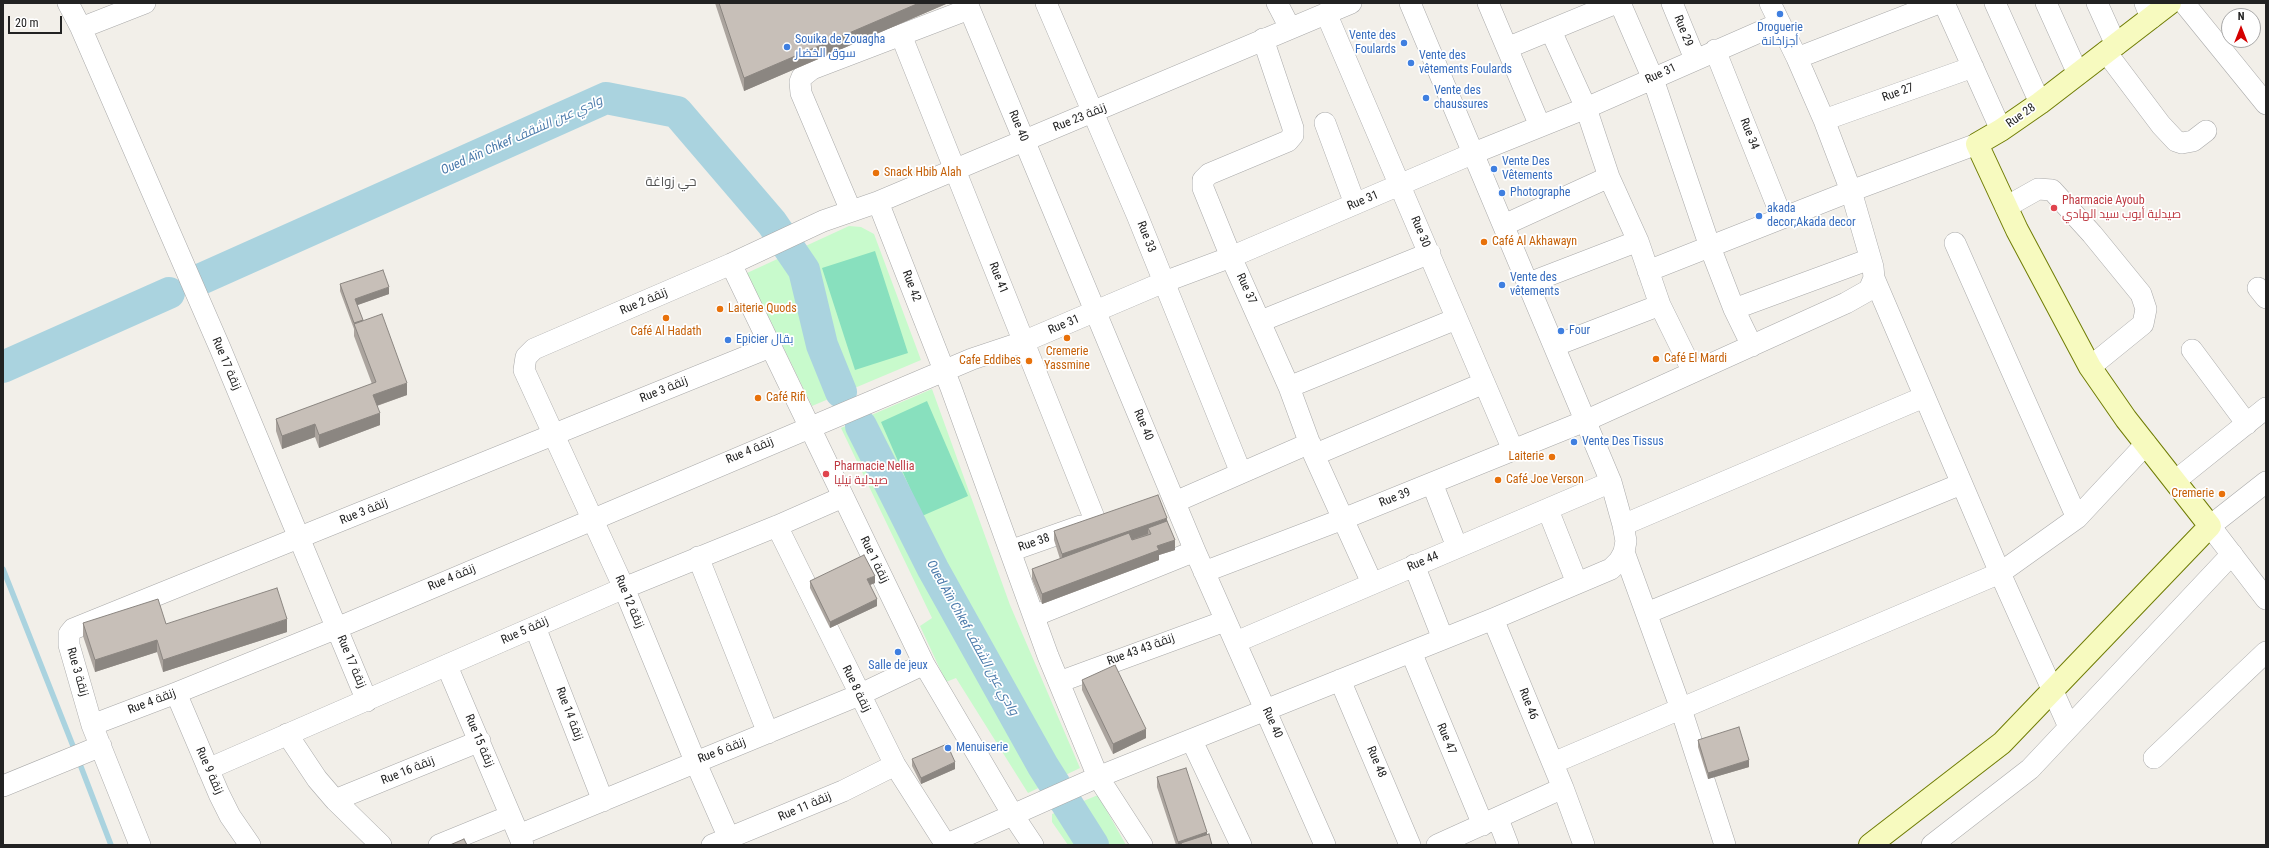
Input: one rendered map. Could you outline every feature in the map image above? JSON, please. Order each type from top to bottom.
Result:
[{"type":"street","name":"Rue 17 زنقة","points":[[68,3],[81,28],[367,701]]},
{"type":"street","points":[[81,28],[145,3]]},
{"type":"street","name":"Rue 33","points":[[1046,3],[1164,282],[1241,473]]},
{"type":"street","points":[[1277,3],[1290,28]]},
{"type":"street","name":"Rue 23 زنقة","points":[[768,246],[807,228],[878,202],[1024,140],[1093,113],[1351,3]]},
{"type":"street","points":[[945,845],[1098,778],[1494,619],[1611,569],[1619,561],[1624,552],[1626,542],[1623,525],[1611,482],[1529,283],[1410,3]]},
{"type":"street","points":[[1488,3],[1540,126]]},
{"type":"street","points":[[1507,48],[1616,3]]},
{"type":"street","points":[[1620,3],[1652,79],[1710,247],[1734,309],[1752,346]]},
{"type":"street","name":"Rue 29","points":[[1672,3],[1695,59]]},
{"type":"street","points":[[1770,3],[1797,58],[1824,120],[1850,191],[1872,269],[1924,397],[2000,573],[2069,727]]},
{"type":"street","points":[[1797,58],[1939,3]]},
{"type":"street","points":[[1944,3],[2001,130]]},
{"type":"street","points":[[1995,3],[2040,103]]},
{"type":"street","points":[[2046,3],[2078,74]]},
{"type":"street","points":[[2098,3],[2111,48],[2161,125],[2176,141],[2182,143],[2193,142],[2206,131]]},
{"type":"street","name":"Rue 28","points":[[1648,271],[1850,191],[1977,144],[2001,130],[2040,103],[2078,74],[2111,48],[2148,10],[2170,3]]},
{"type":"street","points":[[2184,3],[2266,104]]},
{"type":"street","points":[[851,211],[801,93],[800,82],[807,72],[812,69],[901,35],[968,6]]},
{"type":"street","name":"Rue 40","points":[[968,6],[1195,551],[1325,845]]},
{"type":"street","name":"Rue 30","points":[[1326,13],[1513,450]]},
{"type":"street","name":"Rue 31","points":[[944,371],[972,359],[1023,342],[1164,282],[1231,257],[1474,153],[1586,108],[1715,50],[1780,23]]},
{"type":"street","points":[[1551,30],[1586,108],[1609,177],[1638,241],[1660,305],[1693,372]]},
{"type":"street","name":"Rue 41","points":[[901,35],[1095,520]]},
{"type":"street","name":"Rue 37","points":[[1264,39],[1294,132],[1288,141],[1209,174],[1203,180],[1203,188],[1231,257],[1261,321],[1289,387],[1312,449],[1372,583]]},
{"type":"street","name":"Rue 34","points":[[1715,50],[1782,218]]},
{"type":"street","name":"Rue 27","points":[[1824,120],[1973,66]]},
{"type":"street","points":[[1325,124],[1355,204]]},
{"type":"street","points":[[1977,144],[2006,207],[2090,367],[2146,444],[2266,599]]},
{"type":"street","points":[[1504,225],[1609,177]]},
{"type":"street","points":[[2006,207],[2038,189],[2052,190],[2092,234],[2141,294],[2146,309],[2143,324],[2090,367]]},
{"type":"street","name":"Rue 42","points":[[878,202],[944,371],[1059,682],[1098,778],[1142,845]]},
{"type":"street","points":[[1529,283],[1638,241]]},
{"type":"street","points":[[1955,243],[2077,518]]},
{"type":"street","name":"Rue 2 زنقة","points":[[524,361],[534,349],[731,264],[768,246]]},
{"type":"street","points":[[1261,321],[1430,253]]},
{"type":"street","name":"Rue 1 زنقة","points":[[731,264],[924,664],[1012,815],[1033,845]]},
{"type":"street","points":[[1734,309],[1872,269]]},
{"type":"street","name":"Rue 39","points":[[1204,572],[1343,519],[1585,421],[1752,346],[1866,292],[1872,287],[1872,269]]},
{"type":"street","points":[[1554,346],[1660,305]]},
{"type":"street","points":[[1289,387],[1456,319]]},
{"type":"street","name":"Rue 3 زنقة","points":[[140,845],[97,747],[69,645],[69,634],[73,629],[770,347]]},
{"type":"street","points":[[2192,350],[2247,424]]},
{"type":"street","name":"Rue 12 زنقة","points":[[524,361],[524,370],[624,588],[695,761],[725,843]]},
{"type":"street","name":"Rue 4 زنقة","points":[[92,725],[337,628],[808,426],[944,371]]},
{"type":"street","points":[[1150,499],[1173,497],[1312,449],[1484,383]]},
{"type":"street","points":[[1623,525],[1924,397]]},
{"type":"street","points":[[2175,481],[2266,408]]},
{"type":"street","points":[[1553,763],[2000,573],[2077,518],[2146,444]]},
{"type":"street","name":"Rue 44","points":[[1236,642],[1611,482]]},
{"type":"street","points":[[1870,845],[2002,743],[2210,526],[2266,482]]},
{"type":"street","points":[[1432,483],[1457,547]]},
{"type":"street","points":[[1647,613],[1961,484]]},
{"type":"street","name":"Rue 5 زنقة","points":[[208,769],[448,666],[624,588],[777,526],[843,497]]},
{"type":"street","points":[[1548,510],[1577,583]]},
{"type":"street","name":"Rue 38","points":[[1010,551],[1116,512]]},
{"type":"street","name":"Rue 8 زنقة","points":[[777,526],[859,695],[895,765],[945,845]]},
{"type":"street","points":[[1034,616],[1195,551]]},
{"type":"street","points":[[1624,552],[1681,708],[1725,845]]},
{"type":"street","points":[[1932,845],[2030,769],[2232,554]]},
{"type":"street","points":[[698,557],[768,733]]},
{"type":"street","points":[[1414,566],[1443,639]]},
{"type":"street","name":"Rue 46","points":[[1494,619],[1563,788],[1584,845]]},
{"type":"street","name":"Rue 43 زنقة 43","points":[[1059,682],[1225,621]]},
{"type":"street","name":"Rue 14 زنقة","points":[[535,627],[602,801]]},
{"type":"street","name":"Rue 47","points":[[1411,652],[1490,822],[1508,845]]},
{"type":"street","points":[[2154,758],[2266,652]]},
{"type":"street","name":"Rue 6 زنقة","points":[[521,840],[602,801],[695,761],[768,733],[859,695],[924,664]]},
{"type":"street","name":"Rue 15 زنقة","points":[[448,666],[521,840]]},
{"type":"street","name":"Rue 48","points":[[1340,680],[1410,845]]},
{"type":"street","name":"Rue 9 زنقة","points":[[176,693],[208,769],[230,816],[250,845]]},
{"type":"street","points":[[287,734],[317,779],[335,800],[381,845]]},
{"type":"street","name":"Rue 16 زنقة","points":[[335,800],[480,741]]},
{"type":"street","points":[[1192,741],[1241,845]]},
{"type":"street","points":[[3,786],[97,747]]},
{"type":"street","name":"Rue 11 زنقة","points":[[725,843],[843,791],[895,765]]},
{"type":"street","points":[[1438,845],[1563,788]]},
{"type":"street","points":[[439,845],[510,816]]},
{"type":"green space","points":[[849,226],[861,227],[874,234],[921,360],[812,406],[747,273]]},
{"type":"green space","points":[[875,251],[908,353],[855,370],[822,268]]},
{"type":"green space","points":[[932,389],[1010,605],[1080,768],[1028,793],[956,678],[946,682],[920,626],[932,618],[841,428]]},
{"type":"green space","points":[[927,401],[968,496],[922,516],[881,422]]},
{"type":"green space","points":[[1098,795],[1126,845],[1068,845],[1052,822],[1052,814]]},
{"type":"building","name":"Souika de Zouagha سوق الخضار","points":[[719,3],[919,3],[744,78]]},
{"type":"building","points":[[383,270],[389,287],[355,299],[363,320],[354,323],[340,284]]},
{"type":"building","points":[[382,314],[407,383],[373,395],[380,413],[319,435],[315,424],[282,436],[276,419],[376,382],[354,324]]},
{"type":"building","points":[[1158,495],[1167,518],[1062,554],[1054,531]]},
{"type":"building","points":[[1167,521],[1175,540],[1157,546],[1159,550],[1042,594],[1032,569],[1129,533],[1132,540],[1151,534],[1148,528]]},
{"type":"building","points":[[864,555],[875,576],[867,579],[877,599],[830,622],[810,581]]},
{"type":"building","points":[[277,588],[287,619],[163,660],[157,640],[95,660],[83,623],[158,599],[166,624]]},
{"type":"building","points":[[1115,665],[1146,729],[1113,744],[1082,680]]},
{"type":"building","points":[[1739,727],[1749,760],[1708,773],[1698,740]]},
{"type":"building","points":[[947,744],[955,762],[921,778],[912,759]]},
{"type":"building","points":[[1186,768],[1207,832],[1178,842],[1157,777]]},
{"type":"building","points":[[1209,834],[1212,845],[1182,845],[1181,843]]},
{"type":"building","points":[[464,839],[467,845],[450,845]]},
{"type":"waterway","name":"Oued Aïn Chkef وادي عين الشقف","points":[[201,279],[606,98],[677,112],[772,223],[804,270],[822,345],[841,392]]},
{"type":"waterway","points":[[3,367],[169,293]]},
{"type":"waterway","name":"Oued Aïn Chkef وادي عين الشقف","points":[[861,426],[933,569],[1043,766],[1093,845]]},
{"type":"waterway","points":[[3,569],[75,751]]},
{"type":"waterway","points":[[78,759],[111,845]]},
{"type":"place","name":"Droguerie أجزاخانة","points":[[1780,14]]},
{"type":"place","name":"Vente des Foulards","points":[[1404,43]]},
{"type":"place","name":"Souika de Zouagha سوق الخضار","points":[[787,47]]},
{"type":"place","name":"Vente des vêtements Foulards","points":[[1411,63]]},
{"type":"place","name":"Vente des chaussures","points":[[1426,98]]},
{"type":"place","name":"Vente Des Vêtements","points":[[1494,169]]},
{"type":"place","name":"Snack Hbib Alah","points":[[876,173]]},
{"type":"place","name":"Photographe","points":[[1502,193]]},
{"type":"place","name":"Pharmacie Ayoub صيدلية أيوب سيد الهادي","points":[[2054,208]]},
{"type":"place","name":"akada decor;Akada decor","points":[[1759,216]]},
{"type":"place","name":"Café Al Akhawayn","points":[[1484,242]]},
{"type":"place","name":"Vente des vêtements","points":[[1502,285]]},
{"type":"place","name":"Laiterie Quods","points":[[720,309]]},
{"type":"place","name":"Café Al Hadath","points":[[666,318]]},
{"type":"place","name":"Four","points":[[1561,331]]},
{"type":"place","name":"Cremerie Yassmine","points":[[1067,338]]},
{"type":"place","name":"Epicier بقال","points":[[728,340]]},
{"type":"place","name":"Café El Mardi","points":[[1656,359]]},
{"type":"place","name":"Cafe Eddibes","points":[[1029,361]]},
{"type":"place","name":"Café Rifi","points":[[758,398]]},
{"type":"place","name":"Vente Des Tissus","points":[[1574,442]]},
{"type":"place","name":"Laiterie","points":[[1552,457]]},
{"type":"place","name":"Pharmacie Nellia صيدلية نيليا","points":[[826,474]]},
{"type":"place","name":"Café Joe Verson","points":[[1498,480]]},
{"type":"place","name":"Cremerie","points":[[2222,494]]},
{"type":"place","name":"Salle de jeux","points":[[898,652]]},
{"type":"place","name":"Menuiserie","points":[[948,748]]},
{"type":"district","name":"حي زواغة","points":[[671,183]]}]
